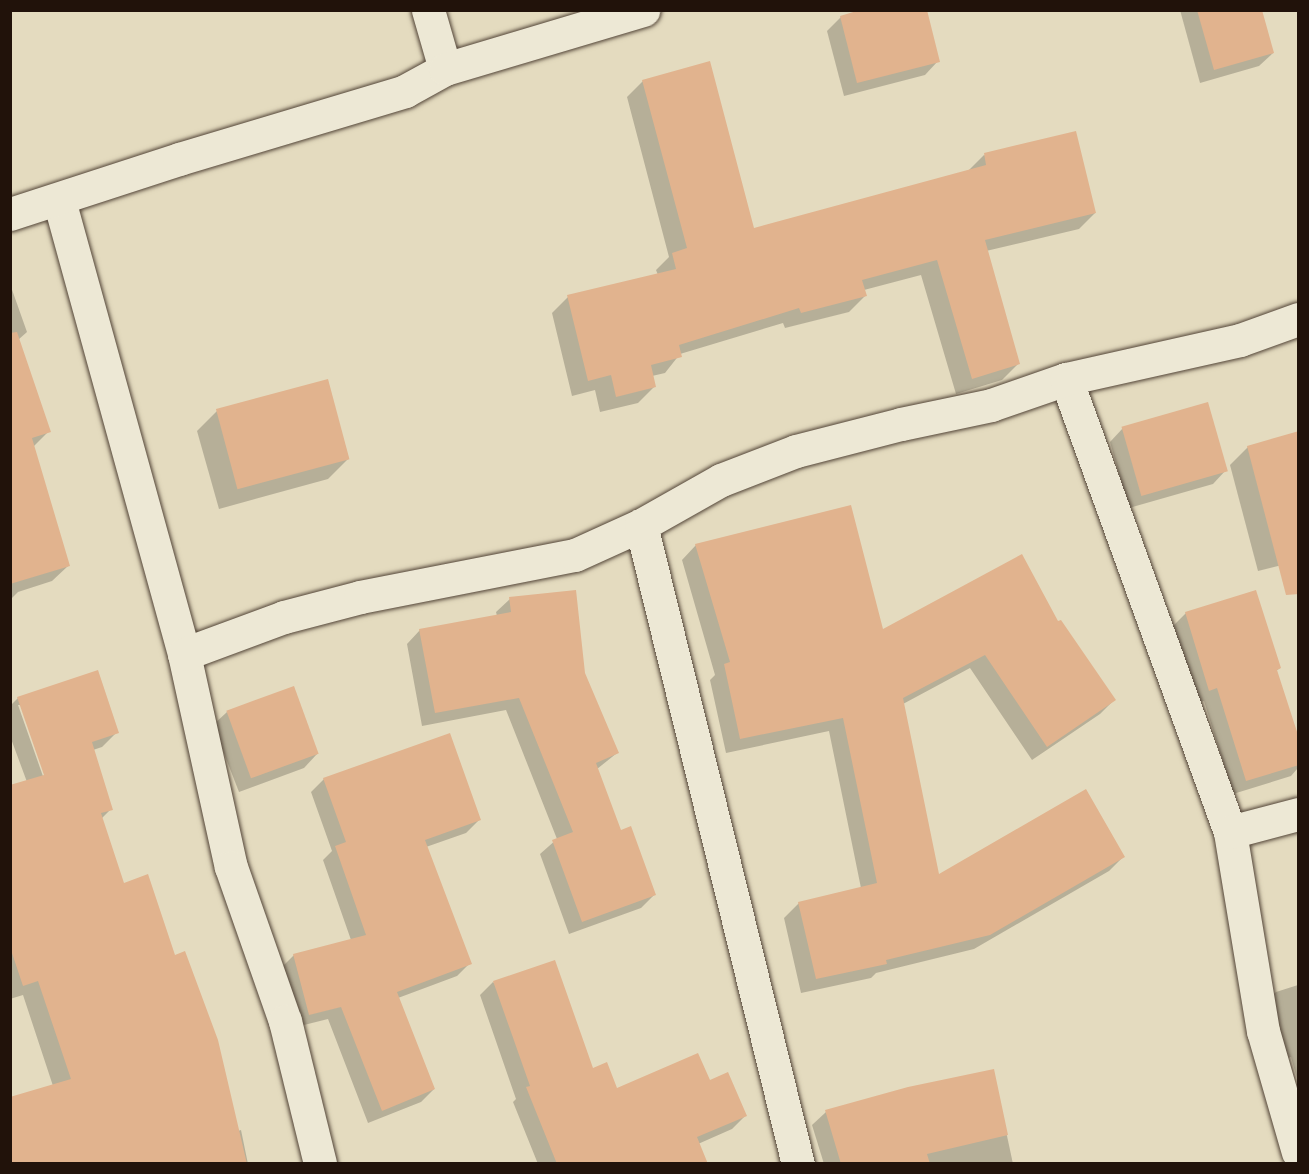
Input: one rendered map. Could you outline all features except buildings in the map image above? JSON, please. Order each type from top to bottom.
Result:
[{"type":"street","points":[[428,10],[445,69]]},
{"type":"street","points":[[10,214],[59,200],[179,159],[405,91],[445,69],[643,10]]},
{"type":"street","points":[[59,200],[184,654],[231,867],[285,1021],[320,1164]]},
{"type":"street","points":[[184,654],[284,616],[349,600],[575,555],[641,525],[721,480],[796,451],[991,405],[1066,380],[1240,340],[1299,319]]},
{"type":"street","points":[[1066,380],[1230,832],[1263,1030],[1299,1152]]},
{"type":"street","points":[[641,525],[798,1164]]},
{"type":"street","points":[[1230,832],[1299,814]]}]
